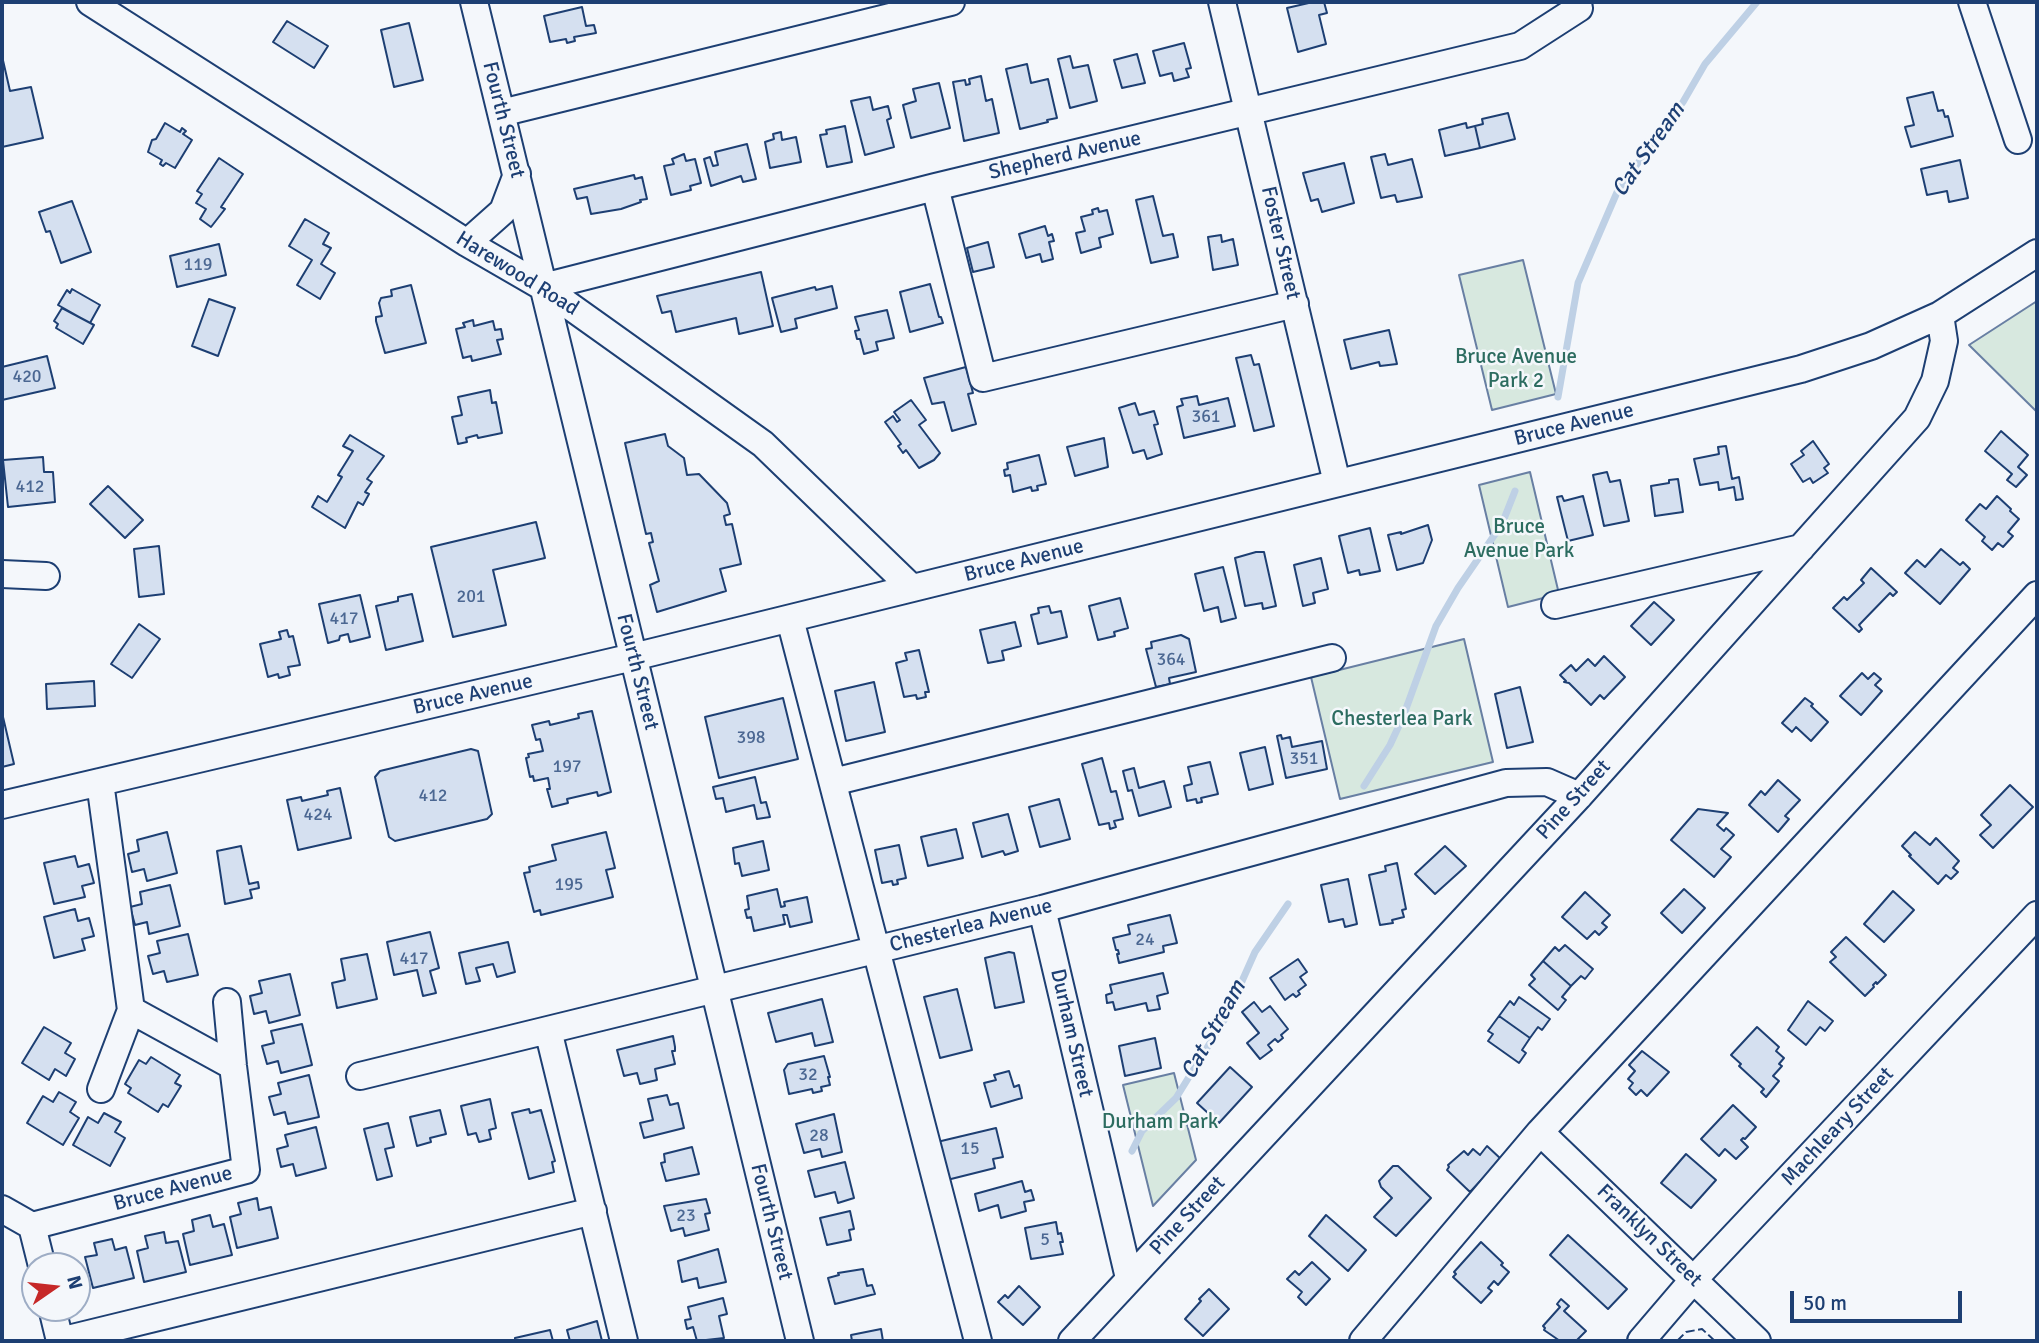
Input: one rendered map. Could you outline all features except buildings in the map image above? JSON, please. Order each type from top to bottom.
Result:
[{"type":"street","name":"Harewood Road","points":[[90,2],[467,243],[543,287],[764,444],[912,588]]},
{"type":"street","name":"Fourth Street","points":[[474,2],[800,1341]]},
{"type":"street","points":[[501,113],[951,2]]},
{"type":"street","name":"Foster Street","points":[[1222,2],[1338,484]]},
{"type":"street","points":[[1972,2],[2018,140]]},
{"type":"street","name":"Shepherd Avenue","points":[[543,287],[935,187],[1520,46],[1579,8]]},
{"type":"street","points":[[467,243],[503,211],[517,174]]},
{"type":"street","points":[[935,187],[983,378],[1295,304]]},
{"type":"street","points":[[1940,315],[2037,253]]},
{"type":"street","name":"Bruce Avenue","points":[[2,805],[790,619],[1801,369],[1871,346],[1940,315]]},
{"type":"street","name":"Pine Street","points":[[1072,1341],[1579,796],[1917,418],[1934,381],[1944,341],[1940,315]]},
{"type":"street","points":[[1555,605],[1801,548]]},
{"type":"street","points":[[2,574],[46,576]]},
{"type":"street","points":[[1363,1341],[1540,1132],[2037,595]]},
{"type":"street","points":[[790,619],[978,1341]]},
{"type":"street","points":[[832,782],[1332,658]]},
{"type":"street","points":[[100,782],[131,1010],[101,1089]]},
{"type":"street","name":"Chesterlea Avenue","points":[[360,1076],[1042,909],[1506,783],[1547,782],[1579,796]]},
{"type":"street","name":"Durham Street","points":[[1042,909],[1129,1278]]},
{"type":"street","name":"Machleary Street","points":[[1641,1341],[1694,1279],[2037,915]]},
{"type":"street","name":"Bruce Avenue","points":[[32,1226],[246,1170],[227,1002]]},
{"type":"street","points":[[131,1010],[233,1066]]},
{"type":"street","points":[[548,1030],[624,1341]]},
{"type":"street","name":"Franklyn Street","points":[[1540,1132],[1757,1341]]},
{"type":"street","points":[[2,1209],[32,1226],[38,1252]]},
{"type":"street","points":[[55,1322],[60,1341],[593,1211]]},
{"type":"green space","name":"Bruce Avenue Park 2","points":[[1523,260],[1556,394],[1492,410],[1459,275]]},
{"type":"green space","points":[[2037,301],[2037,412],[1969,345]]},
{"type":"green space","name":"Bruce Avenue Park","points":[[1530,472],[1559,594],[1508,607],[1479,485]]},
{"type":"green space","name":"Chesterlea Park","points":[[1464,639],[1493,762],[1340,799],[1311,677]]},
{"type":"green space","name":"Durham Park","points":[[1174,1073],[1196,1160],[1153,1206],[1123,1085]]},
{"type":"waterway","name":"Cat Stream","points":[[1558,397],[1578,283],[1618,190],[1683,102],[1705,64],[1757,2]]},
{"type":"waterway","name":"Cat Stream","points":[[1364,786],[1390,745],[1403,717],[1436,626],[1458,588],[1502,524],[1515,491]]},
{"type":"waterway","name":"Cat Stream","points":[[1132,1151],[1142,1131],[1176,1098],[1226,1017],[1255,952],[1288,904]]},
{"type":"fence","points":[[1677,1341],[1686,1332],[1702,1329],[1715,1341]]}]
